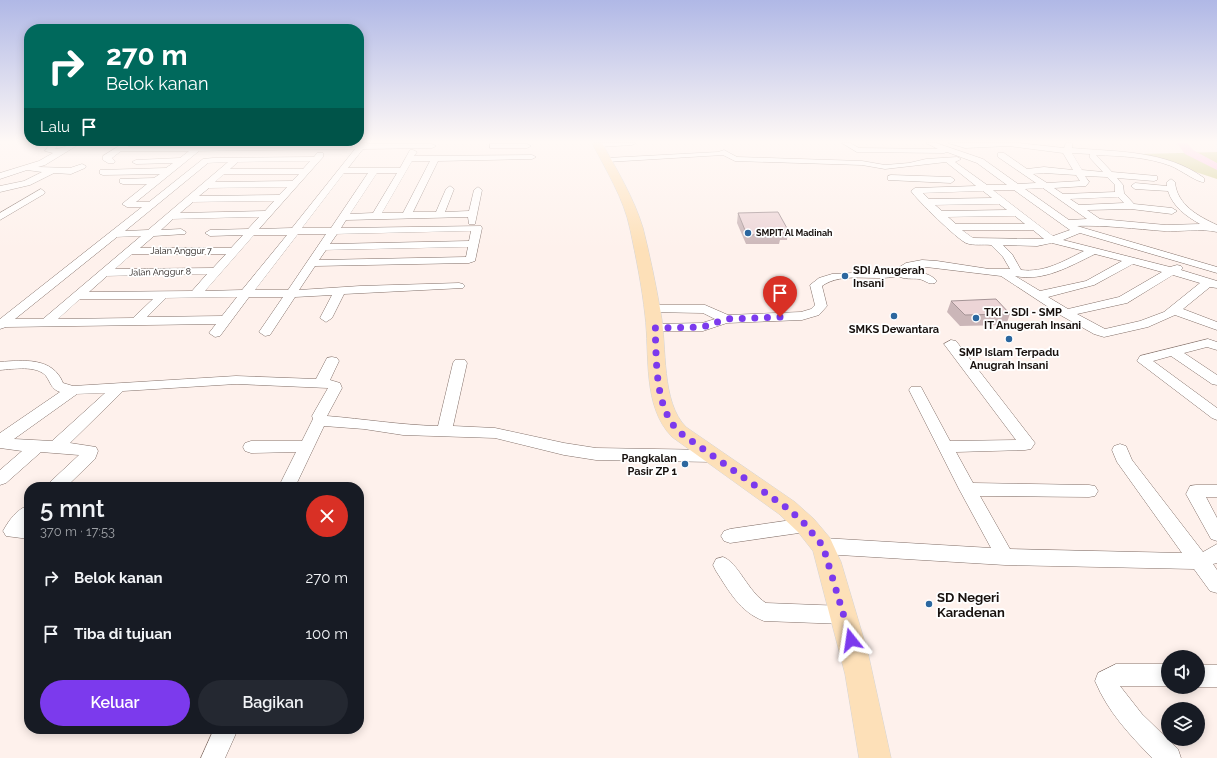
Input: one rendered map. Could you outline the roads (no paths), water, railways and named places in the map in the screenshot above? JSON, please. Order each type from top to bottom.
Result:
[{"type":"main road","points":[[614,178],[636,227],[653,319],[660,395],[671,424],[679,432],[766,492],[806,525],[823,546],[844,615],[868,713],[875,758]]},
{"type":"street","points":[[0,189],[38,178]]},
{"type":"street","points":[[152,205],[127,204],[157,178]]},
{"type":"street","points":[[2,324],[185,178]]},
{"type":"street","points":[[47,322],[214,178]]},
{"type":"street","points":[[195,295],[298,178]]},
{"type":"street","points":[[215,332],[336,178]]},
{"type":"street","points":[[265,332],[369,178]]},
{"type":"street","points":[[376,216],[397,178]]},
{"type":"street","points":[[407,215],[425,178]]},
{"type":"street","points":[[917,178],[938,181],[973,180],[1052,240],[1131,260],[1217,270]]},
{"type":"street","points":[[1000,178],[1076,231],[1180,265],[1217,273]]},
{"type":"street","points":[[1034,178],[1097,222]]},
{"type":"street","points":[[1076,231],[1052,240],[1037,243],[968,240],[925,202],[915,191],[1083,184],[1085,182],[1082,178]]},
{"type":"street","points":[[1113,178],[1131,206]]},
{"type":"street","points":[[123,182],[154,181]]},
{"type":"street","points":[[206,185],[293,184]]},
{"type":"street","points":[[0,185],[12,186],[15,189],[42,193],[0,217]]},
{"type":"street","points":[[1011,186],[1076,231]]},
{"type":"street","points":[[1060,197],[1170,186],[1176,200],[1189,213],[1214,228]]},
{"type":"street","points":[[439,215],[450,189]]},
{"type":"street","points":[[471,228],[478,190]]},
{"type":"street","points":[[1121,192],[1151,199]]},
{"type":"street","points":[[190,199],[280,198]]},
{"type":"street","points":[[925,202],[1001,200]]},
{"type":"street","points":[[1077,208],[1131,206],[1172,211]]},
{"type":"street","points":[[939,214],[1017,213]]},
{"type":"street","points":[[133,219],[267,214]]},
{"type":"street","points":[[342,217],[473,214]]},
{"type":"street","points":[[1066,224],[1097,222],[1166,228],[1214,228]]},
{"type":"street","points":[[954,227],[1035,227]]},
{"type":"street","points":[[210,233],[477,228],[471,258],[466,260],[312,263]]},
{"type":"street","points":[[116,234],[182,232]]},
{"type":"street","points":[[994,242],[1008,256],[1017,270],[1008,272]]},
{"type":"street","points":[[1008,256],[1037,243]]},
{"type":"street","points":[[322,247],[473,244]]},
{"type":"street","name":"Jalan Anggur 7","points":[[129,251],[233,251]]},
{"type":"street","points":[[653,319],[703,327],[726,319],[810,314],[821,306],[815,288],[816,285],[823,280],[836,277],[890,275],[901,272],[910,266],[929,264],[1029,274],[1046,272],[1093,251]]},
{"type":"street","points":[[1040,295],[1090,283],[1131,260]]},
{"type":"street","points":[[1008,272],[1066,313],[1104,333],[1144,324],[1168,315],[1173,310],[1213,284],[1180,265]]},
{"type":"street","points":[[1066,313],[1123,300],[1180,265]]},
{"type":"street","name":"Jalan Anggur 8","points":[[104,273],[216,271]]},
{"type":"street","points":[[901,272],[903,276],[923,276],[931,281]]},
{"type":"street","points":[[77,296],[290,294],[360,289],[459,286]]},
{"type":"street","points":[[326,318],[340,291]]},
{"type":"street","points":[[137,320],[162,296]]},
{"type":"street","points":[[653,319],[705,309],[726,319]]},
{"type":"street","points":[[1173,310],[1217,326]]},
{"type":"street","points":[[2,324],[137,320],[225,320]]},
{"type":"street","points":[[1217,346],[1208,343],[1145,359],[1144,361],[1217,415]]},
{"type":"street","points":[[945,447],[1025,445],[1027,443],[951,344]]},
{"type":"street","points":[[1173,352],[1217,381]]},
{"type":"street","points":[[320,383],[332,361]]},
{"type":"street","points":[[444,432],[460,363]]},
{"type":"street","points":[[0,366],[35,367],[46,369],[51,373],[57,386],[62,390],[236,380],[332,384],[336,388],[319,416],[320,420],[289,482]]},
{"type":"street","points":[[56,447],[119,387]]},
{"type":"street","points":[[2,442],[73,390]]},
{"type":"street","points":[[916,390],[967,489],[1005,556]]},
{"type":"street","points":[[320,420],[403,430],[495,433],[513,436],[564,450],[588,454],[714,456]]},
{"type":"street","points":[[2,442],[90,451],[89,455],[60,482]]},
{"type":"street","points":[[0,479],[37,446]]},
{"type":"street","points":[[251,447],[306,446]]},
{"type":"street","points":[[1120,450],[1125,462],[1217,585]]},
{"type":"street","points":[[967,489],[1089,492]]},
{"type":"street","points":[[1217,490],[1201,490],[1196,491],[1195,494],[1217,534]]},
{"type":"street","points":[[24,517],[15,525],[12,531],[24,532]]},
{"type":"street","points":[[730,536],[806,525]]},
{"type":"street","points":[[823,546],[1005,556],[1200,561],[1216,555],[1217,552]]},
{"type":"street","points":[[723,565],[745,598],[756,609],[764,612],[844,615]]},
{"type":"street","points":[[1161,675],[1124,674],[1111,676],[1106,681],[1110,691],[1125,711],[1139,728],[1169,758]]},
{"type":"street","points":[[1205,676],[1217,676]]},
{"type":"street","points":[[213,758],[224,734]]},
{"type":"place","name":"SMPIT Al Madinah","points":[[748,233]]},
{"type":"place","name":"SDI Anugerah Insani","points":[[845,276]]},
{"type":"place","name":"SMKS Dewantara","points":[[894,316]]},
{"type":"place","name":"TKI - SDI - SMP IT Anugerah Insani","points":[[976,318]]},
{"type":"place","name":"SMP Islam Terpadu Anugrah Insani","points":[[1009,339]]},
{"type":"place","name":"Pangkalan Pasir ZP 1","points":[[685,464]]},
{"type":"place","name":"SD Negeri Karadenan","points":[[929,604]]}]
